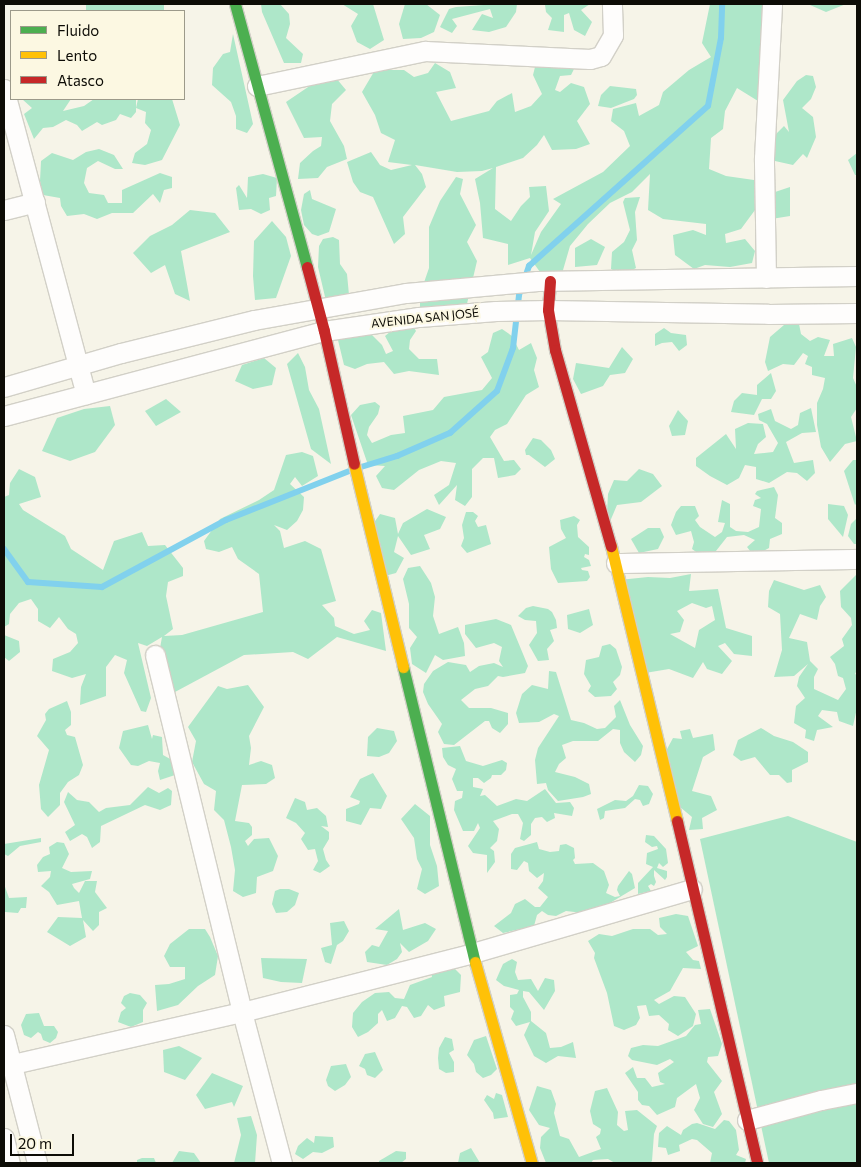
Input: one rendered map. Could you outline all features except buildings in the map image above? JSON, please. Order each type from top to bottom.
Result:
[{"type":"street","points":[[235,4],[324,331],[353,460],[473,953],[532,1163]]},
{"type":"street","points":[[257,86],[425,51],[590,59],[601,56],[613,35],[612,4]]},
{"type":"street","points":[[766,278],[764,158],[772,4]]},
{"type":"street","points":[[4,89],[86,394]]},
{"type":"street","points":[[4,210],[35,202]]},
{"type":"street","name":"AVENIDA SAN JOSÉ","points":[[4,386],[254,320],[406,293],[495,283],[544,281],[857,276]]},
{"type":"street","points":[[544,281],[540,310],[555,350],[616,563],[732,1067],[747,1120],[756,1163]]},
{"type":"street","name":"AVENIDA SAN JOSÉ","points":[[4,416],[324,331],[419,317],[496,311],[540,310],[768,314],[857,313]]},
{"type":"street","points":[[616,563],[857,560]]},
{"type":"street","points":[[155,654],[242,1012],[282,1163]]},
{"type":"street","points":[[8,1065],[242,1012],[473,953],[692,889]]},
{"type":"street","points":[[4,1035],[8,1065],[37,1163]]},
{"type":"street","points":[[747,1120],[821,1100],[857,1093]]},
{"type":"street","points":[[4,1138],[10,1163]]},
{"type":"green space","points":[[86,4],[164,4],[164,10],[86,10]]},
{"type":"green space","points":[[261,4],[280,4],[289,14],[290,24],[286,38],[303,54],[301,63],[284,63],[262,12]]},
{"type":"green space","points":[[342,4],[373,4],[384,40],[370,49],[357,42],[351,26],[358,14]]},
{"type":"green space","points":[[405,4],[426,4],[440,15],[434,32],[421,38],[403,39],[399,24]]},
{"type":"green space","points":[[517,4],[516,12],[506,27],[489,32],[472,30],[482,14],[493,18],[490,9],[452,19],[457,26],[452,33],[440,27],[449,9]]},
{"type":"green space","points":[[590,4],[581,10],[592,22],[585,36],[574,30],[569,13],[564,15],[564,32],[548,30],[552,18],[546,12],[545,5]]},
{"type":"green space","points":[[710,4],[762,4],[770,21],[766,106],[737,88],[725,111],[723,129],[711,138],[709,169],[726,176],[754,180],[755,210],[741,229],[725,234],[726,243],[745,239],[755,251],[752,263],[730,267],[705,265],[694,269],[675,255],[673,235],[693,230],[706,235],[706,224],[663,219],[648,210],[650,174],[632,192],[610,203],[588,224],[570,246],[561,277],[550,286],[530,258],[508,265],[508,244],[483,238],[480,203],[475,179],[493,168],[482,171],[457,172],[415,165],[422,174],[426,187],[403,217],[405,234],[394,244],[373,197],[360,192],[353,182],[347,162],[371,152],[380,165],[391,170],[412,165],[388,162],[395,140],[381,133],[375,115],[362,92],[375,70],[404,70],[414,77],[428,73],[435,63],[450,72],[456,88],[436,92],[451,121],[489,111],[497,101],[512,93],[515,112],[531,106],[542,94],[533,75],[536,63],[574,69],[571,75],[560,76],[555,90],[560,92],[571,83],[584,87],[590,104],[577,121],[590,144],[576,149],[552,150],[544,135],[537,145],[523,158],[496,167],[495,209],[511,221],[530,197],[529,187],[546,186],[549,211],[535,232],[531,255],[541,232],[561,204],[553,199],[603,172],[630,146],[624,131],[611,121],[613,109],[636,103],[639,116],[659,105],[663,92],[689,70],[711,57],[702,43]]},
{"type":"green space","points":[[846,4],[826,12],[810,5]]},
{"type":"green space","points":[[233,34],[253,124],[247,133],[236,129],[236,116],[231,102],[212,85],[213,68],[223,54],[230,52]]},
{"type":"green space","points":[[806,75],[813,76],[816,87],[811,99],[802,108],[813,117],[816,137],[807,158],[803,154],[793,165],[775,161],[770,140],[784,126],[789,132],[783,100],[797,81]]},
{"type":"green space","points":[[336,78],[346,90],[332,104],[330,121],[344,146],[347,159],[327,167],[318,178],[298,179],[300,163],[321,146],[322,137],[304,138],[286,102],[317,81]]},
{"type":"green space","points":[[610,86],[636,89],[637,95],[634,99],[611,108],[598,106],[601,95]]},
{"type":"green space","points":[[23,100],[70,100],[63,111],[84,106],[93,100],[136,100],[136,112],[131,118],[120,114],[116,120],[102,125],[97,122],[82,131],[77,125],[66,120],[53,127],[43,128],[34,139],[24,114],[32,108]]},
{"type":"green space","points":[[138,100],[172,100],[180,125],[162,160],[145,165],[132,163],[135,153],[147,144],[151,130],[145,123],[146,112],[136,108]]},
{"type":"green space","points":[[99,149],[114,155],[123,169],[115,169],[98,161],[87,168],[84,183],[89,193],[104,195],[108,203],[122,203],[122,190],[160,173],[172,177],[172,188],[164,190],[160,203],[153,194],[133,213],[112,213],[97,219],[84,214],[67,216],[61,206],[60,198],[43,195],[40,181],[41,161],[52,153],[73,160],[86,152]]},
{"type":"green space","points":[[857,153],[857,175],[855,175],[848,160]]},
{"type":"green space","points":[[263,174],[277,178],[276,196],[269,198],[270,210],[261,214],[251,209],[239,210],[236,188],[239,185],[247,198],[248,177]]},
{"type":"green space","points":[[456,177],[463,179],[460,194],[476,225],[467,242],[477,261],[466,308],[420,308],[420,294],[429,268],[429,227],[440,201]]},
{"type":"green space","points":[[790,187],[790,216],[765,220],[769,194]]},
{"type":"green space","points":[[310,190],[312,199],[336,209],[329,232],[318,236],[312,234],[304,225],[301,210],[304,194]]},
{"type":"green space","points":[[640,197],[635,212],[637,240],[632,250],[636,268],[623,275],[611,269],[612,252],[624,242],[630,230],[623,202],[625,198]]},
{"type":"green space","points":[[190,210],[215,213],[230,232],[181,251],[190,301],[175,294],[165,265],[151,273],[133,253],[150,236],[172,225]]},
{"type":"green space","points":[[272,221],[286,237],[291,256],[276,298],[255,300],[253,276],[254,241]]},
{"type":"green space","points":[[333,237],[339,240],[340,264],[347,274],[349,295],[326,301],[318,267],[319,246],[323,239]]},
{"type":"green space","points":[[591,239],[605,247],[597,265],[575,267],[575,248]]},
{"type":"green space","points":[[798,319],[801,334],[810,341],[818,337],[830,340],[824,356],[834,356],[833,344],[852,338],[856,347],[853,378],[857,387],[857,408],[851,417],[857,441],[845,444],[830,462],[821,447],[817,425],[817,403],[825,378],[812,375],[812,367],[805,364],[808,356],[803,353],[794,365],[783,364],[768,371],[765,362],[770,337],[784,325]]},
{"type":"green space","points":[[412,324],[416,331],[410,340],[409,349],[419,359],[437,359],[439,375],[409,371],[394,374],[384,362],[367,364],[355,369],[344,365],[337,336],[365,328],[382,345],[386,354],[393,351],[385,336],[396,327]]},
{"type":"green space","points":[[664,328],[671,333],[686,335],[687,345],[679,351],[672,342],[655,346],[655,334]]},
{"type":"green space","points":[[502,329],[512,336],[519,350],[531,343],[537,358],[534,370],[539,387],[526,395],[507,424],[495,430],[490,437],[504,461],[514,460],[521,469],[515,475],[498,478],[494,458],[483,458],[472,469],[472,497],[465,506],[455,500],[457,485],[439,505],[434,495],[449,485],[456,463],[441,461],[419,470],[394,490],[382,488],[376,476],[385,466],[368,465],[351,415],[360,405],[375,402],[380,406],[367,435],[372,443],[391,435],[405,433],[403,416],[433,410],[444,397],[482,390],[492,378],[481,357],[488,352],[493,333]]},
{"type":"green space","points":[[622,347],[633,359],[625,373],[610,375],[603,386],[581,394],[573,379],[576,363],[609,368]]},
{"type":"green space","points":[[298,353],[305,367],[309,390],[319,409],[331,464],[311,449],[287,364]]},
{"type":"green space","points":[[264,358],[276,368],[272,385],[253,389],[235,381],[242,365]]},
{"type":"green space","points":[[771,373],[776,391],[771,399],[762,399],[754,415],[731,412],[734,401],[742,393],[757,395],[757,385]]},
{"type":"green space","points":[[166,399],[181,412],[156,426],[145,411]]},
{"type":"green space","points":[[110,406],[115,425],[95,452],[70,461],[42,451],[57,418],[84,409]]},
{"type":"green space","points":[[811,408],[816,432],[802,433],[786,442],[794,463],[813,460],[815,473],[807,481],[797,473],[787,472],[769,483],[756,479],[756,467],[745,465],[739,478],[727,485],[696,466],[696,458],[726,434],[736,449],[735,429],[748,423],[763,424],[766,437],[758,444],[754,454],[773,452],[778,443],[767,424],[759,420],[758,414],[771,409],[775,421],[791,429],[798,425],[800,413]]},
{"type":"green space","points":[[678,410],[688,421],[685,435],[672,436],[669,426]]},
{"type":"green space","points":[[533,438],[541,440],[551,450],[555,459],[545,467],[529,455],[526,455],[525,450]]},
{"type":"green space","points":[[302,452],[313,456],[318,476],[302,486],[295,477],[290,484],[304,497],[303,510],[297,521],[287,530],[274,525],[280,531],[284,548],[305,541],[321,549],[336,601],[322,605],[334,618],[335,626],[354,634],[370,630],[364,621],[372,610],[381,613],[386,651],[337,637],[308,659],[293,652],[244,655],[175,692],[157,665],[162,637],[147,646],[138,643],[151,698],[146,712],[141,711],[124,673],[127,660],[115,655],[106,667],[106,696],[80,705],[81,687],[86,674],[72,678],[52,671],[53,659],[70,652],[78,643],[76,634],[68,629],[59,617],[50,628],[38,621],[38,609],[31,599],[19,603],[10,614],[9,624],[4,627],[4,497],[9,495],[10,483],[19,469],[35,477],[41,497],[19,504],[23,510],[65,536],[71,549],[103,570],[114,541],[142,532],[148,546],[165,545],[183,568],[183,576],[168,582],[166,596],[173,629],[164,636],[182,635],[263,612],[259,574],[238,559],[232,547],[219,552],[206,549],[204,541],[220,519],[259,500],[274,490],[286,455]]},
{"type":"green space","points":[[853,460],[857,460],[857,503],[855,505],[844,471]]},
{"type":"green space","points":[[639,469],[653,474],[662,486],[641,502],[617,505],[606,531],[608,494],[614,480],[627,481]]},
{"type":"green space","points":[[774,487],[778,495],[775,518],[782,523],[782,534],[770,539],[769,548],[754,556],[747,547],[755,540],[744,535],[727,537],[712,556],[699,554],[692,549],[694,542],[691,531],[676,535],[671,525],[676,512],[681,506],[695,506],[699,516],[695,520],[700,527],[715,537],[722,532],[725,523],[718,522],[722,500],[730,504],[730,527],[736,531],[748,532],[759,527],[761,509],[753,506],[755,500],[761,498],[755,494],[757,491]]},
{"type":"green space","points":[[828,504],[844,506],[848,515],[843,537],[828,519]]},
{"type":"green space","points":[[427,509],[446,517],[440,529],[424,535],[430,549],[411,555],[398,536],[394,552],[404,558],[396,573],[381,577],[373,524],[380,514],[395,518],[398,534],[403,523]]},
{"type":"green space","points":[[466,512],[473,512],[478,516],[475,521],[478,527],[486,525],[491,544],[467,553],[461,546],[464,538],[462,525]]},
{"type":"green space","points":[[574,516],[580,520],[577,525],[578,537],[589,547],[589,555],[585,554],[584,557],[589,560],[591,566],[581,568],[588,571],[590,577],[587,581],[558,583],[551,569],[549,547],[566,538],[561,529],[560,520]]},
{"type":"green space","points":[[857,518],[857,544],[854,544],[848,536],[851,524]]},
{"type":"green space","points":[[648,528],[660,528],[664,537],[658,549],[639,553],[631,539]]},
{"type":"green space","points":[[420,566],[431,583],[435,597],[433,616],[439,634],[458,627],[464,643],[465,656],[443,660],[435,655],[426,673],[412,664],[410,648],[417,637],[409,628],[409,604],[403,579],[408,568]]},
{"type":"green space","points":[[691,574],[689,591],[718,589],[726,628],[752,636],[752,656],[734,654],[725,643],[718,646],[732,661],[722,674],[707,669],[703,662],[693,678],[669,669],[639,674],[619,580],[648,577],[670,578]],"holes":[[[692,603],[706,608],[712,606],[715,620],[699,630],[695,648],[670,634],[680,632],[684,620],[677,611]]]},
{"type":"green space","points":[[857,574],[857,670],[855,674],[857,675],[857,708],[853,726],[839,721],[837,712],[822,710],[818,716],[833,727],[817,730],[814,741],[805,738],[806,730],[794,723],[796,706],[805,698],[797,686],[799,677],[808,664],[794,676],[774,677],[782,650],[780,614],[768,607],[769,591],[774,580],[804,590],[820,585],[826,597],[820,606],[817,620],[800,614],[789,638],[807,642],[810,661],[818,669],[814,677],[814,689],[838,700],[846,689],[843,678],[838,676],[835,664],[830,657],[844,646],[842,639],[852,625],[851,618],[841,607],[840,591]]},
{"type":"green space","points":[[533,606],[548,609],[556,620],[557,628],[550,630],[554,641],[547,649],[549,660],[538,661],[529,645],[537,633],[536,621],[525,620],[518,616],[526,608]]},
{"type":"green space","points":[[589,609],[593,625],[580,633],[568,629],[567,615]]},
{"type":"green space","points":[[496,619],[511,625],[528,666],[525,673],[503,677],[498,676],[488,686],[475,689],[461,700],[469,708],[491,708],[508,713],[508,724],[500,733],[492,728],[489,721],[485,721],[454,745],[444,744],[438,732],[442,724],[428,704],[423,692],[424,684],[433,671],[448,662],[466,665],[470,672],[479,666],[494,663],[503,667],[499,661],[502,647],[494,643],[476,648],[465,634],[465,625]]},
{"type":"green space","points":[[4,635],[19,641],[20,652],[9,661],[4,657]]},
{"type":"green space","points":[[610,644],[616,649],[622,667],[620,675],[613,682],[617,689],[611,696],[595,697],[588,691],[591,686],[584,674],[586,660],[599,657],[602,646]]},
{"type":"green space","points":[[549,671],[556,672],[571,720],[597,729],[605,728],[616,717],[614,706],[620,700],[630,725],[643,746],[641,755],[635,762],[624,752],[620,743],[620,730],[613,729],[598,741],[573,741],[562,745],[566,758],[559,764],[555,772],[575,777],[589,784],[591,794],[583,797],[558,801],[548,790],[546,783],[537,784],[535,760],[538,748],[559,716],[554,714],[539,722],[519,723],[516,713],[522,694],[532,685],[548,689]]},
{"type":"green space","points":[[248,685],[264,707],[249,736],[251,748],[249,765],[261,761],[272,765],[275,778],[266,784],[242,785],[235,821],[249,823],[252,827],[252,835],[245,841],[248,846],[254,839],[269,838],[278,856],[273,871],[257,877],[256,893],[243,897],[233,891],[235,870],[224,820],[214,810],[216,791],[204,784],[192,762],[196,741],[188,727],[218,686],[227,689]]},
{"type":"green space","points":[[67,701],[71,712],[71,725],[65,730],[67,735],[75,737],[83,765],[79,775],[68,782],[60,793],[60,805],[48,817],[41,809],[39,785],[49,750],[37,736],[46,720],[45,714],[49,709]]},
{"type":"green space","points":[[148,725],[152,739],[153,735],[162,737],[163,755],[172,760],[175,775],[160,780],[158,771],[160,763],[149,761],[138,766],[131,765],[119,748],[123,731]]},
{"type":"green space","points":[[377,728],[394,731],[397,741],[389,753],[379,757],[367,756],[368,737]]},
{"type":"green space","points":[[761,728],[774,736],[793,742],[808,752],[808,762],[792,770],[792,782],[787,783],[779,775],[770,775],[755,757],[741,761],[733,755],[738,740]]},
{"type":"green space","points":[[690,729],[693,738],[713,734],[715,750],[703,757],[692,791],[711,796],[717,810],[702,818],[703,829],[689,830],[692,817],[674,802],[666,751],[673,738],[682,739],[680,731]]},
{"type":"green space","points":[[460,746],[466,761],[483,766],[502,760],[507,763],[506,770],[501,775],[492,775],[484,783],[478,778],[473,778],[473,787],[483,789],[480,796],[485,795],[497,806],[516,799],[527,801],[545,789],[556,803],[570,802],[574,808],[572,816],[554,813],[555,818],[547,822],[542,817],[535,818],[531,824],[531,835],[524,841],[520,839],[523,823],[518,814],[512,814],[493,821],[499,829],[497,841],[490,848],[494,851],[495,862],[487,873],[487,855],[473,853],[468,846],[480,828],[478,823],[474,831],[463,831],[454,810],[455,801],[462,798],[463,791],[457,791],[452,779],[456,769],[448,765],[443,757],[442,748]]},
{"type":"green space","points":[[373,773],[387,796],[381,809],[370,808],[361,825],[346,821],[346,809],[359,804],[360,801],[350,797],[360,779]]},
{"type":"green space","points":[[639,785],[648,786],[653,794],[649,804],[643,806],[640,800],[635,799],[625,808],[605,811],[604,818],[600,820],[597,809],[615,800],[626,801],[633,796]]},
{"type":"green space","points":[[148,787],[159,793],[168,788],[172,791],[171,805],[160,810],[145,805],[101,826],[100,842],[92,848],[87,837],[82,834],[70,841],[65,832],[75,825],[64,802],[68,792],[77,800],[89,802],[99,812],[106,808],[130,805]]},
{"type":"green space","points":[[295,798],[305,802],[307,810],[317,808],[326,816],[328,827],[321,826],[329,832],[329,839],[323,849],[330,866],[320,873],[313,870],[318,861],[315,849],[308,850],[301,839],[305,833],[296,823],[286,818]]},
{"type":"green space","points":[[415,804],[430,816],[430,845],[437,866],[439,886],[425,894],[417,889],[422,869],[417,859],[414,838],[401,819]]},
{"type":"green space","points":[[788,816],[857,842],[857,1163],[769,1163],[700,839]]},
{"type":"green space","points":[[646,835],[654,836],[666,849],[668,863],[663,867],[659,863],[657,868],[667,871],[667,877],[665,880],[654,870],[656,882],[654,886],[651,884],[648,886],[651,891],[638,894],[638,883],[653,867],[646,864],[647,853],[658,849],[657,846],[652,847],[645,842]]},
{"type":"green space","points":[[41,838],[41,842],[20,846],[8,856],[4,854],[4,844]]},
{"type":"green space","points":[[57,842],[64,843],[69,854],[62,868],[71,872],[92,871],[90,879],[72,884],[74,888],[79,893],[85,881],[97,881],[95,892],[107,908],[99,912],[99,925],[93,931],[83,920],[86,937],[70,946],[47,932],[58,917],[82,918],[79,901],[57,905],[49,892],[41,886],[50,877],[51,871],[38,872],[37,865],[43,857],[50,854],[49,847]]},
{"type":"green space","points":[[537,842],[539,849],[550,852],[559,851],[560,845],[566,844],[574,848],[575,858],[573,860],[575,864],[593,863],[604,871],[609,885],[606,893],[615,897],[620,896],[617,890],[618,886],[629,871],[632,874],[635,888],[610,903],[583,913],[566,911],[556,916],[548,915],[542,911],[537,915],[534,926],[503,933],[494,926],[511,913],[515,904],[525,899],[535,907],[540,907],[548,897],[538,888],[543,881],[544,873],[537,878],[529,871],[528,863],[524,861],[517,870],[511,869],[511,854],[515,848]]},
{"type":"green space","points":[[4,884],[9,898],[27,897],[26,908],[21,908],[18,913],[5,912]]},
{"type":"green space","points":[[289,889],[299,893],[295,905],[287,912],[276,913],[272,904],[275,891]]},
{"type":"green space","points":[[399,909],[403,930],[425,923],[436,929],[428,941],[409,952],[400,943],[402,952],[397,959],[387,965],[367,962],[365,952],[372,945],[379,947],[388,931],[375,929]]},
{"type":"green space","points":[[676,914],[688,916],[698,946],[686,952],[693,960],[699,961],[701,969],[683,968],[670,991],[654,1000],[659,1004],[674,996],[685,997],[696,1014],[693,1026],[678,1036],[668,1030],[669,1024],[659,1015],[649,1016],[646,1005],[637,1006],[640,1018],[636,1025],[624,1030],[614,1026],[607,993],[594,958],[595,953],[588,941],[599,934],[612,936],[633,929],[650,929],[658,935],[667,934],[660,927],[659,918]]},
{"type":"green space","points":[[344,921],[349,931],[343,941],[337,945],[331,964],[325,962],[321,948],[332,945],[330,923]]},
{"type":"green space","points":[[189,929],[205,929],[210,937],[218,956],[215,975],[198,986],[178,1005],[157,1011],[155,985],[169,984],[185,979],[185,967],[170,967],[164,956],[170,944]]},
{"type":"green space","points":[[261,958],[307,959],[302,983],[281,982],[263,978]]},
{"type":"green space","points":[[445,959],[461,975],[460,992],[444,996],[445,1006],[434,1010],[428,1005],[421,1016],[414,1018],[407,1007],[402,1006],[395,1018],[387,1021],[382,1010],[378,1014],[378,1023],[368,1032],[358,1037],[352,1027],[353,1013],[362,1002],[375,993],[389,992],[395,998],[404,999],[410,985],[432,977],[429,964]]},
{"type":"green space","points":[[512,959],[517,962],[515,972],[518,980],[531,979],[538,991],[545,978],[554,980],[555,991],[544,1010],[529,992],[523,991],[523,997],[531,1012],[531,1021],[546,1033],[550,1048],[561,1047],[573,1042],[576,1058],[558,1056],[546,1063],[534,1056],[524,1035],[530,1022],[516,1026],[511,1019],[514,1011],[510,1007],[510,995],[517,994],[519,990],[504,986],[496,980],[503,964]]},
{"type":"green space","points":[[130,993],[140,995],[147,1003],[143,1010],[143,1022],[131,1027],[118,1022],[121,1012],[126,1008],[121,1003],[124,996]]},
{"type":"green space","points":[[710,1009],[722,1044],[718,1056],[708,1057],[707,1062],[722,1081],[714,1092],[722,1114],[713,1127],[703,1124],[694,1110],[700,1098],[696,1084],[677,1098],[675,1107],[657,1115],[649,1106],[642,1105],[638,1100],[638,1092],[625,1073],[633,1067],[637,1078],[645,1078],[652,1087],[665,1084],[660,1082],[658,1073],[674,1062],[670,1059],[657,1065],[632,1060],[628,1056],[631,1048],[643,1045],[658,1046],[686,1036],[695,1025],[701,1024],[698,1010]]},
{"type":"green space","points":[[39,1013],[44,1026],[54,1026],[58,1032],[56,1038],[50,1043],[43,1040],[38,1032],[31,1038],[24,1035],[21,1025],[26,1014]]},
{"type":"green space","points":[[486,1036],[497,1069],[491,1075],[483,1078],[476,1072],[474,1064],[467,1055],[474,1040]]},
{"type":"green space","points":[[445,1037],[452,1039],[454,1050],[449,1053],[454,1062],[454,1072],[446,1073],[439,1069],[439,1048]]},
{"type":"green space","points":[[179,1046],[202,1058],[185,1080],[164,1072],[163,1050]]},
{"type":"green space","points":[[375,1052],[383,1070],[375,1078],[367,1075],[365,1069],[359,1066],[365,1054]]},
{"type":"green space","points":[[346,1064],[351,1077],[345,1085],[335,1091],[328,1086],[326,1080],[331,1066]]},
{"type":"green space","points":[[212,1073],[243,1086],[234,1107],[232,1102],[205,1109],[196,1095]]},
{"type":"green space","points":[[537,1086],[551,1090],[556,1104],[554,1113],[560,1136],[569,1139],[579,1157],[601,1149],[596,1137],[600,1134],[601,1129],[593,1124],[590,1111],[595,1091],[607,1088],[618,1112],[617,1125],[624,1131],[628,1130],[625,1111],[637,1110],[657,1126],[654,1134],[652,1161],[650,1163],[615,1163],[608,1159],[593,1160],[591,1163],[546,1163],[540,1148],[541,1137],[550,1128],[539,1125],[529,1110]]},
{"type":"green space","points":[[496,1093],[502,1095],[508,1117],[494,1119],[493,1113],[484,1100],[487,1095],[494,1099]]},
{"type":"green space","points":[[251,1116],[257,1135],[255,1163],[234,1163],[241,1135],[237,1118]]},
{"type":"green space","points":[[724,1120],[729,1121],[736,1130],[739,1150],[736,1155],[746,1159],[745,1163],[710,1163],[712,1153],[697,1140],[692,1139],[679,1145],[680,1151],[668,1155],[666,1148],[658,1147],[659,1133],[667,1126],[681,1135],[683,1130],[692,1124],[697,1123],[715,1129]]},
{"type":"green space","points":[[315,1136],[333,1137],[334,1147],[322,1153],[313,1152],[303,1159],[295,1154],[298,1146],[307,1138],[314,1143]]},
{"type":"green space","points":[[471,1148],[480,1163],[458,1163],[460,1153]]},
{"type":"green space","points":[[179,1151],[194,1153],[201,1163],[172,1163]]},
{"type":"green space","points":[[396,1151],[406,1152],[406,1159],[401,1163],[379,1163],[379,1161]]},
{"type":"green space","points":[[154,1158],[156,1163],[137,1163],[137,1160]]},
{"type":"waterway","points":[[361,467],[397,456],[450,433],[497,391],[513,348],[519,295],[529,266],[708,106],[721,38],[722,4]]},
{"type":"waterway","points":[[4,549],[28,582],[102,587],[226,520],[349,471]]},
{"type":"traffic: fast","points":[[235,4],[307,267]]},
{"type":"traffic: fast","points":[[403,667],[475,962]]},
{"type":"traffic: slow","points":[[354,464],[403,667]]},
{"type":"traffic: slow","points":[[611,546],[677,821]]},
{"type":"traffic: slow","points":[[475,962],[532,1163]]},
{"type":"traffic: jam","points":[[307,267],[324,331],[354,464]]},
{"type":"traffic: jam","points":[[550,281],[548,310],[555,350],[611,546]]},
{"type":"traffic: jam","points":[[677,821],[757,1163]]}]
